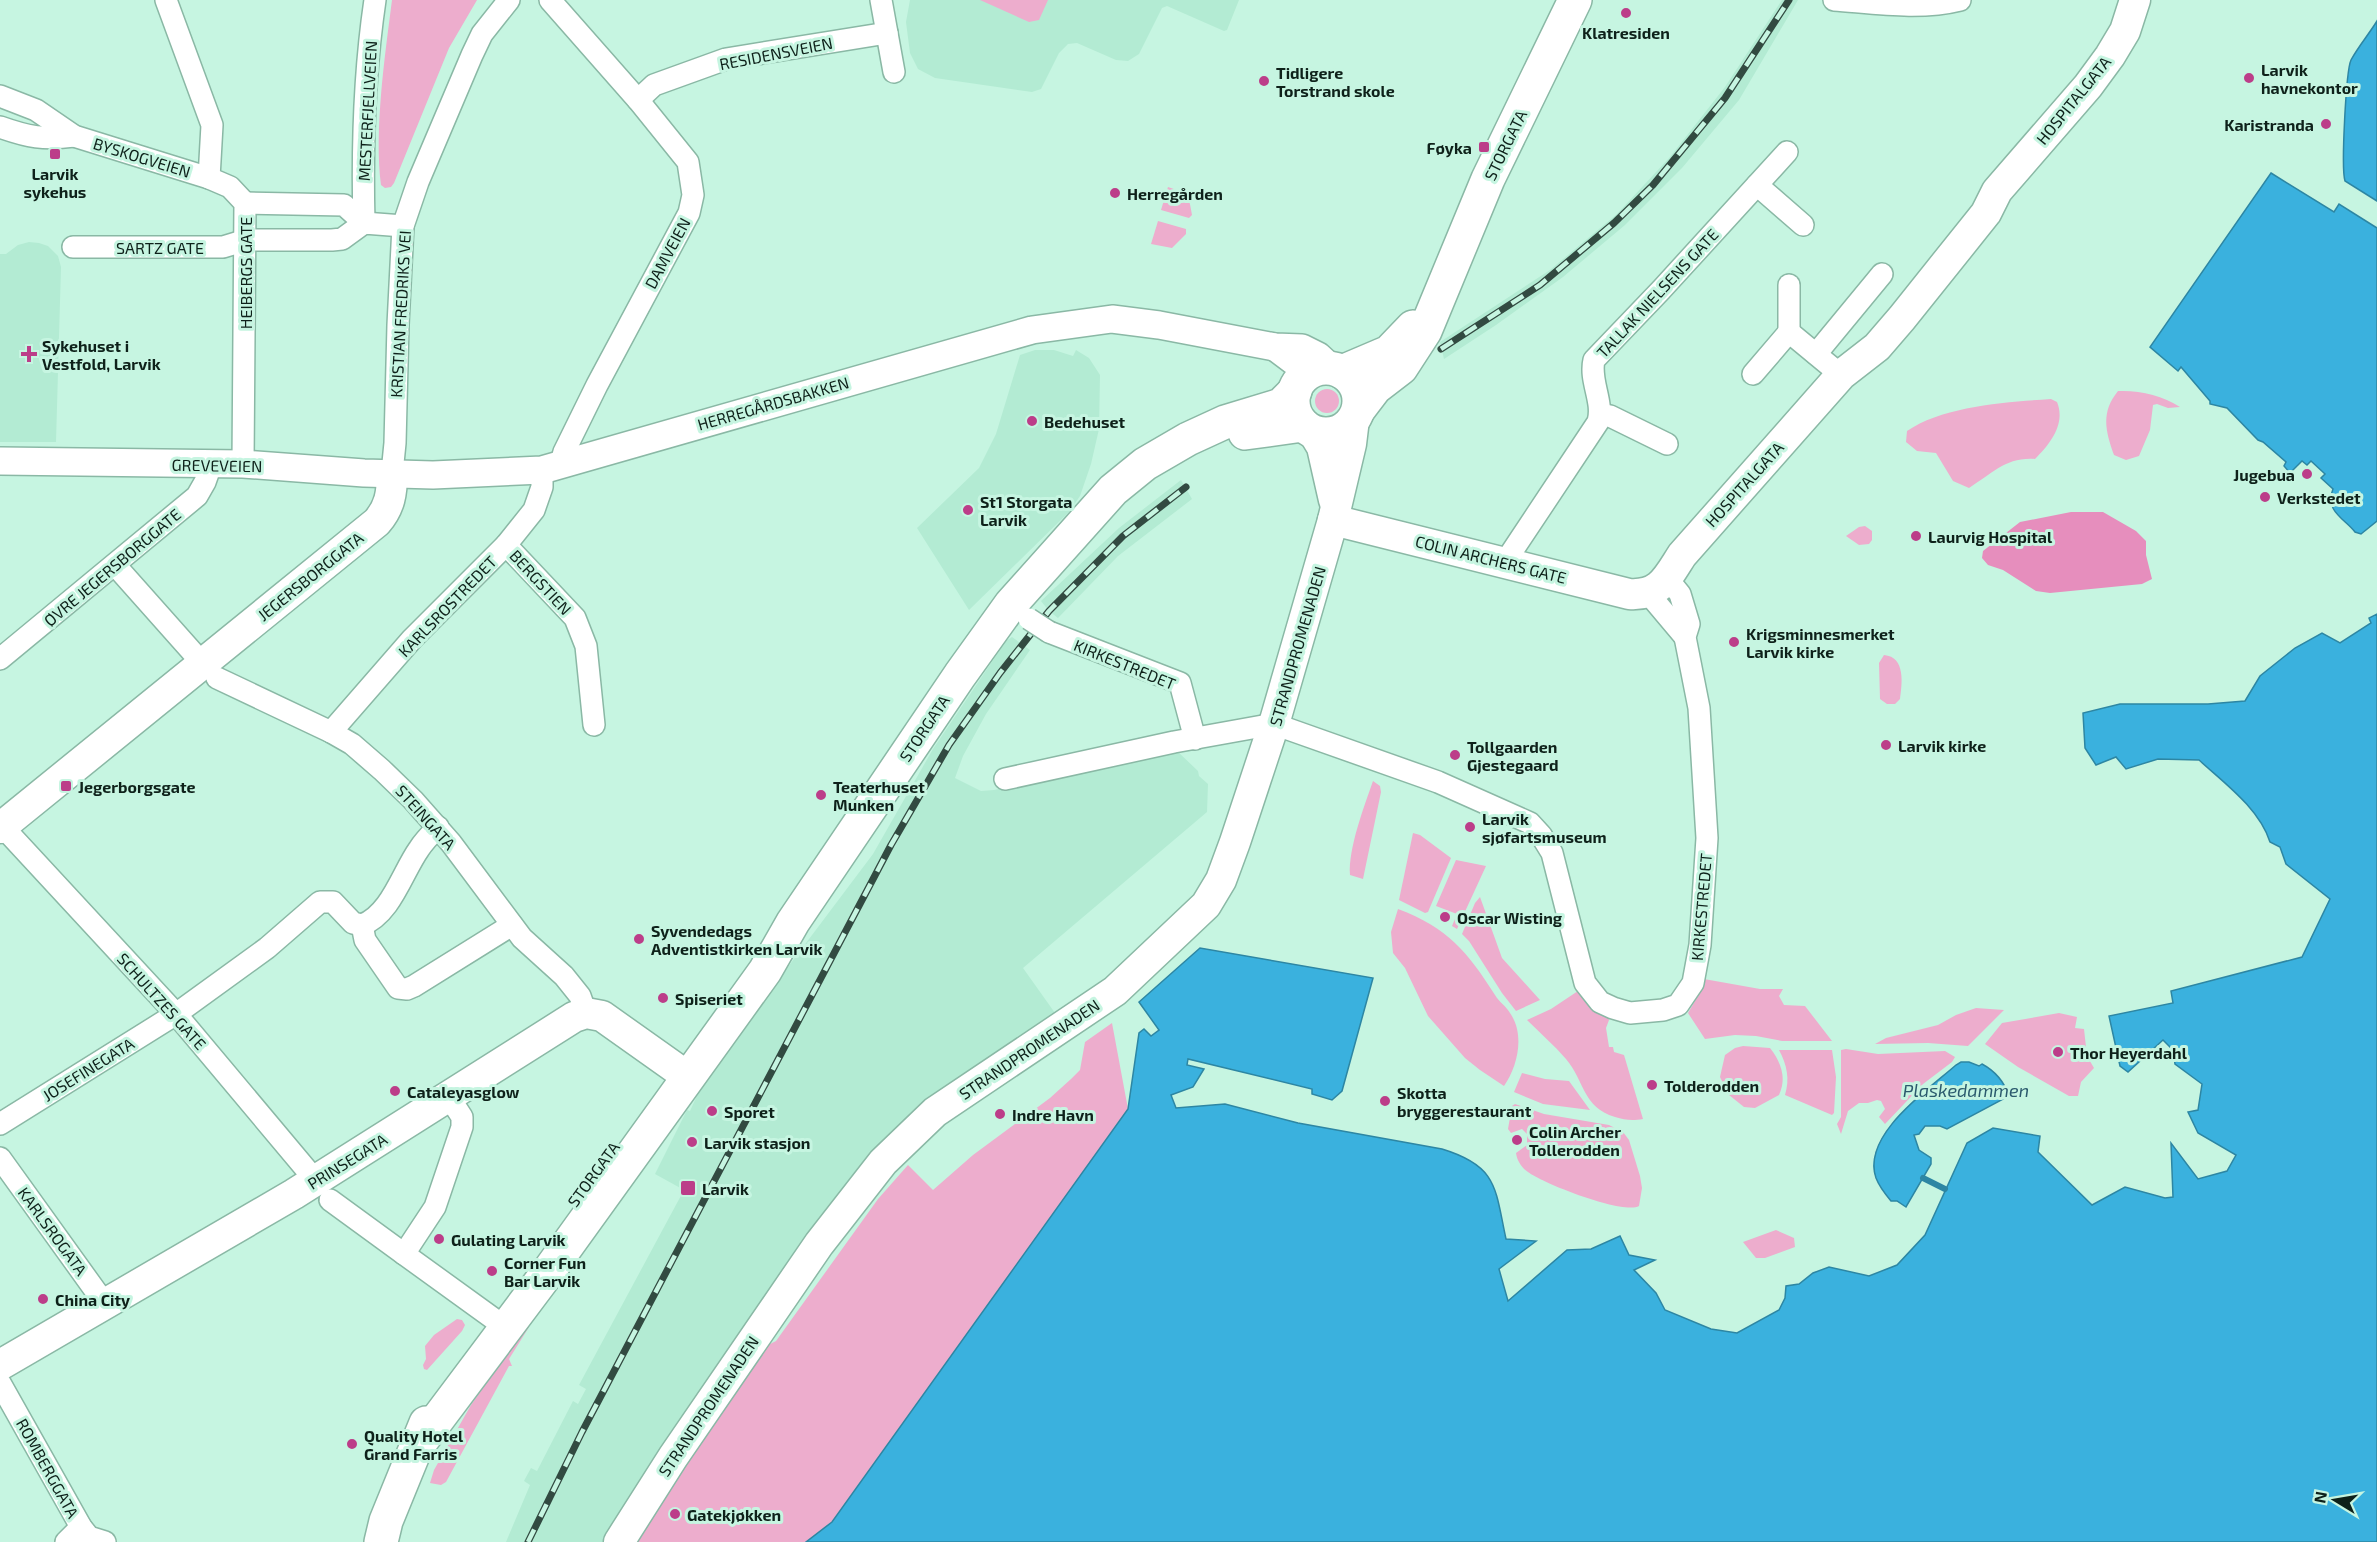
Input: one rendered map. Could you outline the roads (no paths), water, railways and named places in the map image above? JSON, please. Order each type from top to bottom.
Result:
[{"type":"main road","name":"HOSPITALGATA","points":[[1658,585],[1841,375],[1864,338],[1976,205],[1997,191],[2088,86],[2125,31],[2135,0]]},
{"type":"main road","name":"STORGATA","points":[[1357,414],[1375,388],[1401,368],[1425,331],[1488,179],[1570,2]]},
{"type":"main road","name":"STORGATA","points":[[1336,370],[1389,352],[1415,325],[1441,292]]},
{"type":"main road","points":[[1320,368],[1336,370],[1350,378],[1357,387],[1359,398],[1357,414],[1347,428],[1336,433],[1325,434],[1308,428],[1296,415],[1293,403],[1298,386],[1309,372],[1320,368]]},
{"type":"main road","name":"STORGATA","points":[[381,1542],[386,1521],[429,1416],[445,1387],[498,1322],[679,1072],[793,922],[960,675],[1011,604],[1113,490],[1145,464],[1188,439],[1226,422],[1281,405],[1298,386]]},
{"type":"main road","name":"STRANDPROMENADEN","points":[[619,1542],[673,1457],[812,1254],[883,1162],[935,1112],[1114,991],[1206,905],[1221,880],[1236,842],[1274,724],[1334,514],[1357,414]]},
{"type":"main road","name":"STORGATA","points":[[1066,542],[1123,502],[1152,477],[1193,451],[1229,436],[1308,428]]},
{"type":"main road","name":"STRANDPROMENADEN","points":[[1308,428],[1322,447],[1334,514]]},
{"type":"main road","name":"JEGERSBORGGATA","points":[[1,827],[210,671],[377,522],[386,512],[392,494],[392,473]]},
{"type":"main road","name":"COLIN ARCHERS GATE","points":[[1334,514],[1629,594],[1658,585]]},
{"type":"main road","points":[[586,1013],[602,1016],[679,1072]]},
{"type":"main road","name":"PRINSEGATA","points":[[0,1365],[105,1304],[323,1190],[449,1097],[568,1020],[586,1013]]},
{"type":"street","points":[[166,0],[212,125],[209,178]]},
{"type":"street","name":"MESTERFJELLVEIEN","points":[[364,223],[362,173],[365,81],[375,0]]},
{"type":"street","name":"KRISTIAN FREDRIKS VEI","points":[[392,473],[403,226],[418,182],[472,55],[482,34],[509,0]]},
{"type":"street","name":"DAMVEIEN","points":[[550,0],[638,100],[688,162],[693,195],[689,213],[597,385],[564,452],[551,468]]},
{"type":"street","points":[[881,0],[894,72]]},
{"type":"street","points":[[1834,0],[1916,5],[1960,0]]},
{"type":"street","name":"RESIDENSVEIEN","points":[[638,100],[654,85],[726,60],[887,33]]},
{"type":"street","name":"BYSKOGVEIEN","points":[[0,96],[36,110],[54,120],[74,136],[209,178]]},
{"type":"street","name":"BYSKOGVEIEN","points":[[0,127],[28,137],[49,139],[74,136]]},
{"type":"street","name":"TALLAK NIELSENS GATE","points":[[1600,414],[1592,368],[1594,360],[1787,152]]},
{"type":"street","name":"HEIBERGS GATE","points":[[209,178],[230,187],[245,202],[243,464]]},
{"type":"street","points":[[1757,185],[1803,225]]},
{"type":"street","points":[[245,202],[344,205],[364,223],[403,226]]},
{"type":"street","points":[[246,240],[342,239],[364,223]]},
{"type":"street","name":"SARTZ GATE","points":[[74,247],[226,247],[246,240]]},
{"type":"street","points":[[1816,354],[1882,274]]},
{"type":"street","points":[[1753,374],[1789,332],[1789,285]]},
{"type":"street","name":"HERREGÅRDSBAKKEN","points":[[433,475],[551,468],[1032,330],[1112,319],[1158,325],[1275,347],[1302,348],[1318,356],[1336,370]]},
{"type":"street","points":[[1789,332],[1841,375]]},
{"type":"street","points":[[1275,347],[1299,365],[1298,386]]},
{"type":"street","points":[[1505,562],[1598,422],[1600,414],[1610,416],[1666,444]]},
{"type":"street","name":"GREVEVEIEN","points":[[0,462],[243,464],[433,475]]},
{"type":"street","name":"ØVRE JEGERSBORGGATE","points":[[0,659],[197,496],[206,482],[211,465]]},
{"type":"street","name":"KARLSROSTREDET","points":[[331,732],[412,639],[506,545],[534,510],[551,468]]},
{"type":"street","name":"BERGSTIEN","points":[[506,545],[575,618],[586,646],[594,725]]},
{"type":"street","points":[[115,565],[210,671]]},
{"type":"street","name":"KIRKESTREDET","points":[[1274,724],[1438,782],[1530,823],[1552,853],[1586,983],[1600,1002],[1630,1013],[1663,1010],[1678,1005],[1693,983],[1700,945],[1707,838],[1699,708],[1685,637],[1658,585]]},
{"type":"street","name":"KIRKESTREDET","points":[[1025,617],[1049,632],[1180,683],[1195,739]]},
{"type":"street","name":"STEINGATA","points":[[210,671],[352,744],[382,770],[438,827],[522,938],[564,976],[580,996],[586,1013]]},
{"type":"street","points":[[1005,779],[1274,724]]},
{"type":"street","name":"SCHULTZES GATE","points":[[1,827],[176,1014],[323,1190],[498,1322]]},
{"type":"street","points":[[438,827],[419,849],[388,901],[375,918],[362,925],[365,940],[398,988],[414,986],[512,925]]},
{"type":"street","name":"JOSEFINEGATA","points":[[0,1124],[176,1014],[267,948],[320,902],[333,903],[353,922],[362,925]]},
{"type":"street","points":[[405,1254],[435,1207],[462,1127],[462,1117],[449,1097]]},
{"type":"street","name":"KARLSROGATA","points":[[0,1158],[105,1304]]},
{"type":"street","name":"ROMBERGGATA","points":[[0,1383],[73,1535],[105,1542]]},
{"type":"water","points":[[2377,21],[2377,201],[2345,181],[2344,158],[2349,68],[2351,60]]},
{"type":"water","points":[[2271,173],[2334,212],[2339,204],[2377,228],[2377,521],[2361,534],[2355,532],[2333,509],[2331,497],[2333,489],[2321,478],[2325,474],[2311,461],[2307,465],[2302,461],[2290,473],[2284,466],[2286,462],[2258,440],[2227,408],[2210,404],[2210,401],[2181,367],[2178,371],[2150,347]]},
{"type":"water","points":[[2377,614],[2377,1542],[806,1542],[832,1522],[1128,1109],[1139,1033],[1144,1029],[1151,1036],[1159,1030],[1139,1002],[1200,948],[1373,978],[1342,1091],[1332,1100],[1312,1094],[1312,1089],[1188,1059],[1187,1065],[1204,1069],[1193,1087],[1171,1095],[1176,1108],[1225,1104],[1298,1123],[1442,1149],[1474,1163],[1491,1181],[1496,1193],[1506,1239],[1536,1241],[1499,1269],[1508,1301],[1567,1250],[1591,1249],[1620,1236],[1629,1255],[1655,1260],[1634,1270],[1656,1293],[1665,1310],[1711,1329],[1737,1333],[1779,1310],[1785,1298],[1786,1286],[1799,1284],[1813,1273],[1829,1267],[1869,1276],[1897,1265],[1925,1235],[1967,1143],[1993,1128],[2040,1136],[2038,1152],[2092,1205],[2125,1187],[2165,1198],[2173,1197],[2171,1143],[2198,1179],[2227,1171],[2236,1155],[2198,1133],[2188,1112],[2198,1110],[2202,1084],[2175,1064],[2173,1050],[2163,1040],[2128,1072],[2120,1066],[2109,1016],[2173,1003],[2171,991],[2302,957],[2330,899],[2286,864],[2280,847],[2270,842],[2258,818],[2249,807],[2199,760],[2158,759],[2126,769],[2116,757],[2096,765],[2085,748],[2083,713],[2120,704],[2208,704],[2245,701],[2260,676],[2295,648],[2322,633],[2340,643],[2371,623],[2369,618]]},
{"type":"water","name":"Plaskedammen","points":[[1961,1062],[1979,1066],[1982,1064],[1987,1067],[2002,1081],[2009,1096],[1947,1129],[1940,1126],[1925,1126],[1919,1134],[1914,1135],[1919,1150],[1931,1158],[1931,1164],[1906,1207],[1897,1201],[1891,1201],[1876,1178],[1874,1162],[1878,1146],[1900,1114]]},
{"type":"waterway","points":[[1923,1178],[1945,1189]]},
{"type":"railway","points":[[1441,349],[1540,285],[1614,223],[1653,185],[1725,98],[1789,0]]},
{"type":"railway","points":[[528,1542],[582,1432],[891,845],[949,745],[1000,673],[1049,611],[1123,536],[1186,487]]},
{"type":"place","name":"Klatresiden","points":[[1626,13]]},
{"type":"place","name":"Larvik havnekontor","points":[[2249,78]]},
{"type":"place","name":"Tidligere Torstrand skole","points":[[1264,81]]},
{"type":"place","name":"Karistranda","points":[[2326,124]]},
{"type":"place","name":"Føyka","points":[[1484,147]]},
{"type":"place","name":"Larvik sykehus","points":[[55,154]]},
{"type":"place","name":"Herregården","points":[[1115,193]]},
{"type":"place","name":"Sykehuset i Vestfold, Larvik","points":[[29,354]]},
{"type":"place","name":"Bedehuset","points":[[1032,421]]},
{"type":"place","name":"Jugebua","points":[[2307,474]]},
{"type":"place","name":"Verkstedet","points":[[2265,497]]},
{"type":"place","name":"St1 Storgata Larvik","points":[[968,510]]},
{"type":"place","name":"Laurvig Hospital","points":[[1916,536]]},
{"type":"place","name":"Krigsminnesmerket Larvik kirke","points":[[1734,642]]},
{"type":"place","name":"Larvik kirke","points":[[1886,745]]},
{"type":"place","name":"Tollgaarden Gjestegaard","points":[[1455,755]]},
{"type":"place","name":"Jegerborgsgate","points":[[66,786]]},
{"type":"place","name":"Teaterhuset Munken","points":[[821,795]]},
{"type":"place","name":"Larvik sjøfartsmuseum","points":[[1470,827]]},
{"type":"place","name":"Oscar Wisting","points":[[1445,917]]},
{"type":"place","name":"Syvendedags Adventistkirken Larvik","points":[[639,939]]},
{"type":"place","name":"Spiseriet","points":[[663,998]]},
{"type":"place","name":"Thor Heyerdahl","points":[[2058,1052]]},
{"type":"place","name":"Tolderodden","points":[[1652,1085]]},
{"type":"place","name":"Cataleyasglow","points":[[395,1091]]},
{"type":"place","name":"Skotta bryggerestaurant","points":[[1385,1101]]},
{"type":"place","name":"Sporet","points":[[712,1111]]},
{"type":"place","name":"Indre Havn","points":[[1000,1114]]},
{"type":"place","name":"Colin Archer Tollerodden","points":[[1517,1140]]},
{"type":"place","name":"Larvik stasjon","points":[[692,1142]]},
{"type":"place","name":"Larvik","points":[[688,1188]]},
{"type":"place","name":"Gulating Larvik","points":[[439,1239]]},
{"type":"place","name":"Corner Fun Bar Larvik","points":[[492,1271]]},
{"type":"place","name":"China City","points":[[43,1299]]},
{"type":"place","name":"Quality Hotel Grand Farris","points":[[352,1444]]},
{"type":"place","name":"Gatekjøkken","points":[[675,1514]]}]
